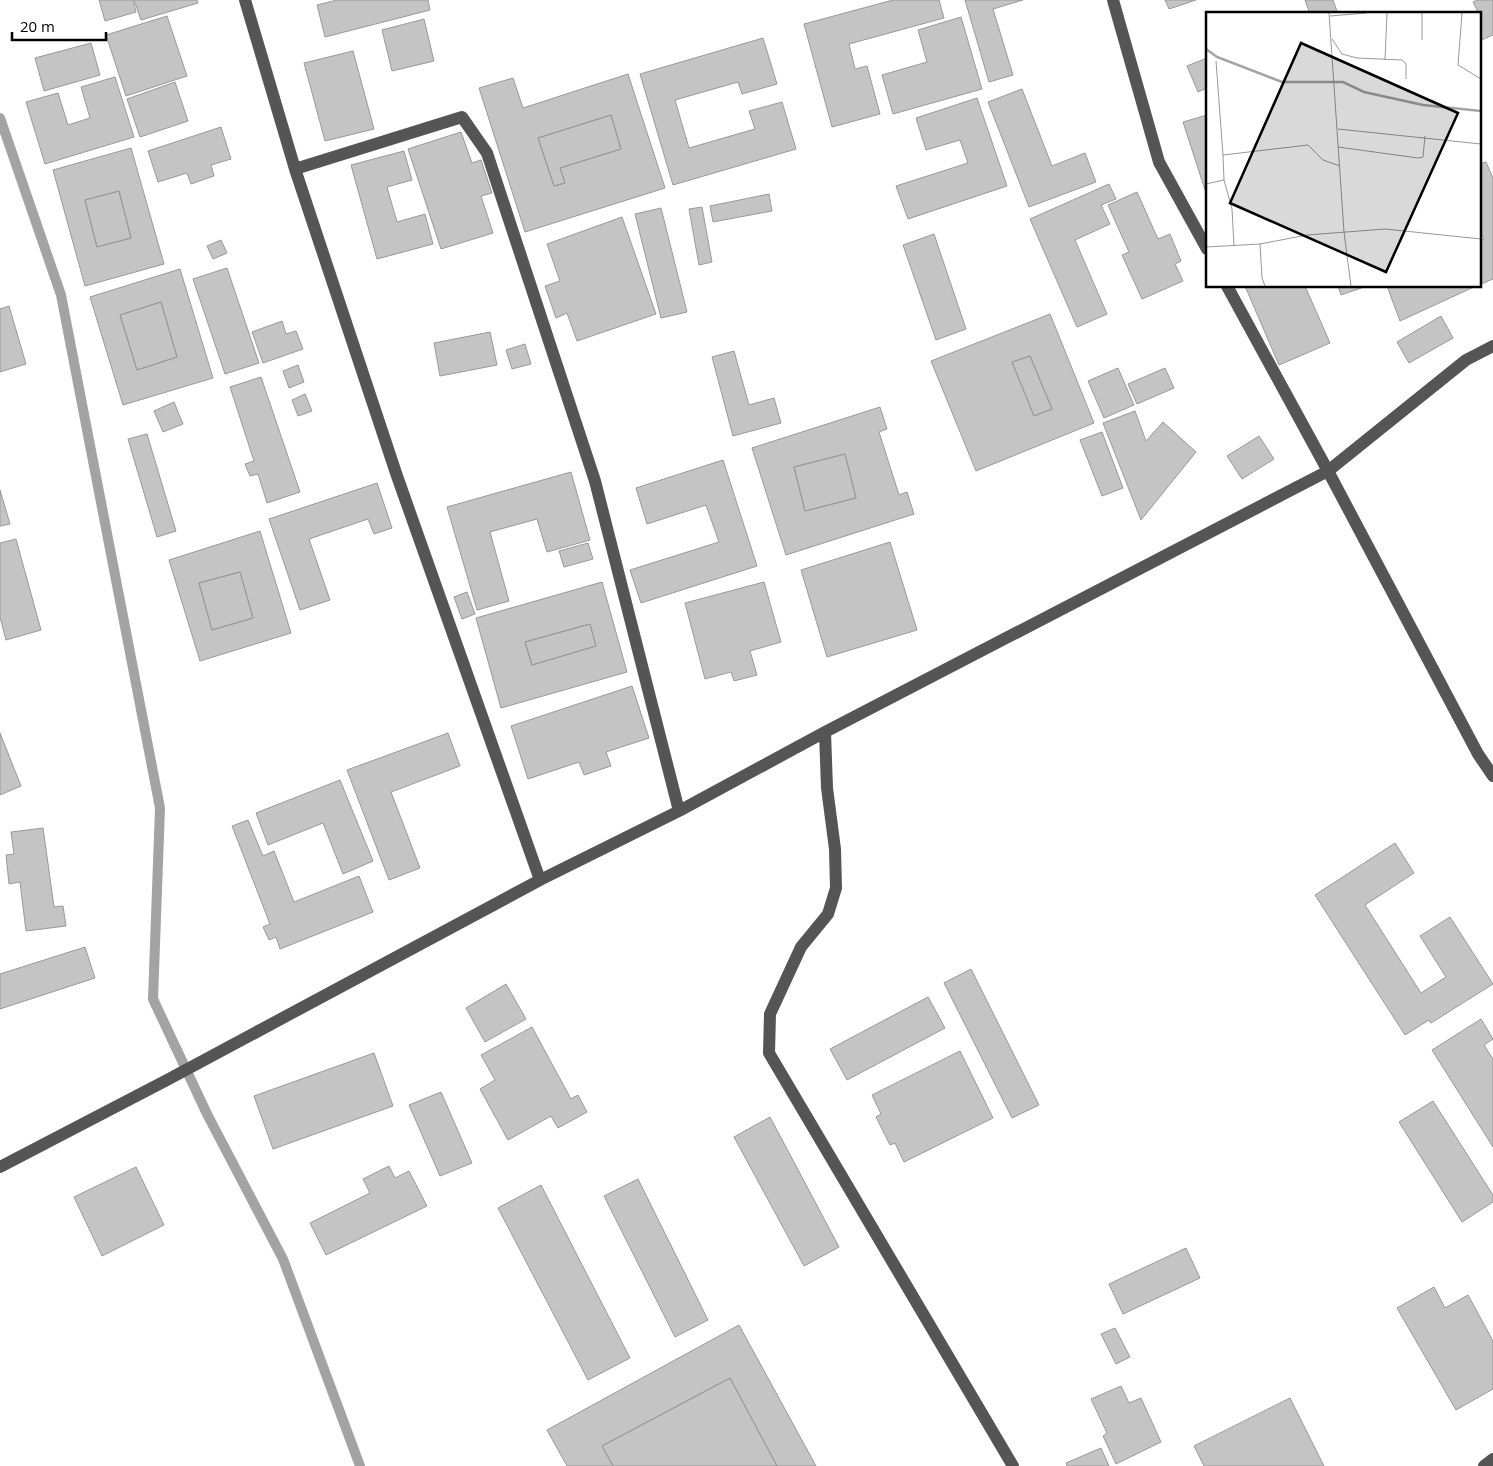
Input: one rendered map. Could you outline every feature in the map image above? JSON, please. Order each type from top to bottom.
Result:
[{"type":"street","points":[[245,0],[295,170],[397,476],[540,880]]},
{"type":"street","points":[[1113,0],[1159,162],[1206,247]]},
{"type":"street","points":[[295,170],[462,116],[486,153],[595,481],[679,812]]},
{"type":"street","points":[[1228,288],[1474,745],[1493,776]]},
{"type":"street","points":[[0,1167],[167,1080],[540,880],[679,812],[825,732],[1328,471],[1466,360],[1493,346]]},
{"type":"street","points":[[825,732],[828,788],[835,849],[836,888],[828,914],[801,947],[770,1014],[769,1053],[1013,1466]]},
{"type":"street","points":[[1484,1466],[1493,1458]]},
{"type":"building","points":[[99,0],[133,0],[136,12],[105,21]]},
{"type":"building","points":[[134,0],[197,0],[198,3],[141,20]]},
{"type":"building","points":[[337,0],[428,0],[430,10],[325,37],[317,5]]},
{"type":"building","points":[[893,0],[939,0],[944,18],[849,44],[855,69],[867,66],[880,114],[832,127],[804,24]]},
{"type":"building","points":[[965,0],[1023,0],[993,9],[1013,75],[989,82]]},
{"type":"building","points":[[1165,0],[1196,0],[1169,9]]},
{"type":"building","points":[[1305,0],[1333,0],[1337,12],[1309,12]]},
{"type":"building","points":[[1477,0],[1493,0],[1493,35],[1480,41],[1480,12],[1478,12],[1473,2]]},
{"type":"building","points":[[167,16],[187,76],[126,96],[106,35]]},
{"type":"building","points":[[961,17],[982,89],[893,114],[882,75],[927,62],[918,30]]},
{"type":"building","points":[[424,19],[434,61],[392,71],[382,30]]},
{"type":"building","points":[[763,38],[777,84],[742,94],[738,82],[675,100],[689,148],[755,129],[749,111],[782,102],[796,149],[673,185],[640,74]]},
{"type":"building","points":[[91,43],[100,75],[44,91],[35,58]]},
{"type":"building","points":[[353,51],[374,129],[325,141],[304,63]]},
{"type":"building","points":[[1206,58],[1206,88],[1198,92],[1187,66]]},
{"type":"building","points":[[628,74],[665,188],[525,232],[479,88],[513,78],[523,108]],"holes":[[[611,115],[621,149],[560,168],[565,183],[554,186],[538,138]]]},
{"type":"building","points":[[115,77],[134,137],[45,164],[26,102],[58,93],[68,125],[90,118],[81,87]]},
{"type":"building","points":[[175,82],[188,121],[140,137],[127,99]]},
{"type":"building","points":[[1022,89],[1052,166],[1085,153],[1096,182],[1029,207],[988,102]]},
{"type":"building","points":[[977,98],[1007,186],[908,219],[896,186],[968,163],[960,140],[926,150],[916,118]]},
{"type":"building","points":[[611,115],[621,149],[560,168],[565,183],[554,186],[538,138]]},
{"type":"building","points":[[1206,115],[1206,193],[1183,122]]},
{"type":"building","points":[[221,127],[231,159],[211,165],[214,176],[191,184],[187,173],[158,182],[148,151]]},
{"type":"building","points":[[461,132],[472,163],[481,160],[492,193],[481,196],[493,233],[441,249],[408,149]]},
{"type":"building","points":[[131,148],[164,264],[85,286],[53,170]],"holes":[[[119,191],[131,238],[97,247],[85,200]]]},
{"type":"building","points":[[404,151],[412,180],[387,187],[397,222],[425,214],[433,244],[377,259],[351,165]]},
{"type":"building","points":[[1486,162],[1493,178],[1493,279],[1480,285],[1480,240],[1484,239],[1480,230],[1480,164]]},
{"type":"building","points":[[1109,184],[1116,199],[1101,205],[1110,224],[1075,240],[1107,314],[1077,327],[1030,219]]},
{"type":"building","points":[[119,191],[131,238],[97,247],[85,200]]},
{"type":"building","points":[[1137,192],[1158,239],[1170,234],[1181,261],[1175,264],[1183,281],[1142,299],[1122,255],[1129,252],[1108,205]]},
{"type":"building","points":[[769,194],[772,211],[713,222],[710,206]]},
{"type":"building","points":[[702,207],[712,262],[699,265],[689,209]]},
{"type":"building","points":[[661,208],[687,312],[661,318],[635,214]]},
{"type":"building","points":[[622,217],[656,314],[577,341],[567,313],[556,318],[545,286],[560,281],[547,244]]},
{"type":"building","points":[[934,234],[966,329],[936,340],[903,245]]},
{"type":"building","points":[[221,240],[227,253],[213,259],[207,246]]},
{"type":"building","points":[[227,268],[259,363],[225,374],[193,279]]},
{"type":"building","points":[[180,269],[213,378],[123,405],[90,297]],"holes":[[[161,302],[177,357],[137,370],[120,315]]]},
{"type":"building","points":[[1246,288],[1306,288],[1330,343],[1279,365]]},
{"type":"building","points":[[1339,288],[1361,288],[1341,295]]},
{"type":"building","points":[[1388,288],[1472,288],[1400,321]]},
{"type":"building","points":[[161,302],[177,357],[137,370],[120,315]]},
{"type":"building","points":[[9,306],[26,364],[0,372],[0,309]]},
{"type":"building","points":[[1050,314],[1094,423],[976,471],[931,361]],"holes":[[[1030,356],[1052,409],[1034,416],[1012,362]]]},
{"type":"building","points":[[1441,316],[1453,338],[1409,363],[1397,342]]},
{"type":"building","points":[[282,321],[286,334],[296,331],[303,349],[263,363],[252,332]]},
{"type":"building","points":[[490,332],[497,365],[440,376],[434,343]]},
{"type":"building","points":[[525,344],[531,364],[512,369],[506,350]]},
{"type":"building","points":[[734,351],[749,405],[774,398],[781,423],[733,436],[712,357]]},
{"type":"building","points":[[1030,356],[1052,409],[1034,416],[1012,362]]},
{"type":"building","points":[[298,365],[304,382],[289,388],[283,371]]},
{"type":"building","points":[[1118,368],[1134,405],[1104,418],[1088,381]]},
{"type":"building","points":[[1165,368],[1174,388],[1137,404],[1128,384]]},
{"type":"building","points":[[261,377],[300,492],[267,503],[258,474],[250,476],[245,464],[254,461],[230,387]]},
{"type":"building","points":[[305,394],[312,411],[298,416],[292,400]]},
{"type":"building","points":[[174,402],[183,424],[163,432],[154,411]]},
{"type":"building","points":[[880,407],[887,429],[879,432],[899,495],[907,492],[914,514],[786,555],[752,448]],"holes":[[[845,454],[856,498],[805,511],[794,467]]]},
{"type":"building","points":[[1135,411],[1146,441],[1163,422],[1196,452],[1141,520],[1103,423]]},
{"type":"building","points":[[1102,432],[1123,488],[1102,496],[1080,440]]},
{"type":"building","points":[[147,434],[176,531],[157,537],[128,439]]},
{"type":"building","points":[[1259,436],[1274,459],[1242,479],[1227,456]]},
{"type":"building","points":[[845,454],[856,498],[805,511],[794,467]]},
{"type":"building","points":[[723,460],[757,566],[641,603],[630,570],[719,542],[706,505],[647,524],[636,488]]},
{"type":"building","points":[[571,472],[590,540],[547,552],[537,519],[490,532],[509,601],[477,610],[447,507]]},
{"type":"building","points":[[377,483],[392,528],[374,534],[368,519],[309,539],[330,600],[300,610],[269,519]]},
{"type":"building","points":[[0,490],[10,524],[0,526]]},
{"type":"building","points":[[260,531],[291,633],[200,661],[169,560]],"holes":[[[240,572],[253,618],[212,630],[199,583]]]},
{"type":"building","points":[[16,539],[41,630],[6,640],[0,617],[0,543]]},
{"type":"building","points":[[890,542],[917,630],[827,657],[801,570]]},
{"type":"building","points":[[588,543],[593,559],[564,567],[559,551]]},
{"type":"building","points":[[240,572],[253,618],[212,630],[199,583]]},
{"type":"building","points":[[602,582],[627,672],[501,708],[476,618]],"holes":[[[590,624],[596,646],[532,665],[525,642]]]},
{"type":"building","points":[[764,582],[781,642],[750,651],[757,675],[734,681],[731,672],[705,679],[685,603]]},
{"type":"building","points":[[467,592],[475,614],[462,619],[454,597]]},
{"type":"building","points":[[590,624],[596,646],[532,665],[525,642]]},
{"type":"building","points":[[632,686],[649,738],[606,752],[611,766],[584,775],[579,762],[528,779],[511,726]]},
{"type":"building","points":[[0,733],[21,786],[0,795]]},
{"type":"building","points":[[448,733],[460,766],[391,792],[420,868],[389,880],[347,770]]},
{"type":"building","points":[[340,780],[373,861],[343,874],[323,823],[268,845],[256,813]]},
{"type":"building","points":[[248,820],[263,856],[274,851],[294,902],[359,876],[373,912],[280,949],[276,937],[269,940],[263,927],[270,924],[232,826]]},
{"type":"building","points":[[43,828],[54,907],[63,906],[66,926],[26,931],[20,882],[9,884],[6,855],[14,854],[11,832]]},
{"type":"building","points":[[1395,843],[1414,873],[1365,905],[1421,993],[1446,977],[1420,936],[1450,917],[1493,984],[1431,1023],[1429,1020],[1405,1035],[1315,895]]},
{"type":"building","points":[[85,947],[95,978],[0,1009],[0,974]]},
{"type":"building","points":[[971,969],[1039,1105],[1012,1118],[944,983]]},
{"type":"building","points":[[506,984],[526,1019],[485,1042],[466,1008]]},
{"type":"building","points":[[928,997],[945,1028],[847,1080],[830,1049]]},
{"type":"building","points":[[1481,1019],[1493,1039],[1484,1045],[1493,1059],[1493,1147],[1432,1050]]},
{"type":"building","points":[[532,1027],[571,1099],[578,1095],[587,1112],[558,1128],[551,1116],[508,1140],[480,1089],[495,1080],[481,1055]]},
{"type":"building","points":[[960,1051],[993,1118],[904,1162],[895,1143],[890,1145],[876,1117],[881,1114],[872,1095]]},
{"type":"building","points":[[374,1053],[393,1106],[273,1149],[254,1096]]},
{"type":"building","points":[[441,1092],[472,1163],[440,1176],[409,1105]]},
{"type":"building","points":[[1433,1101],[1493,1195],[1493,1202],[1462,1222],[1399,1122]]},
{"type":"building","points":[[770,1117],[839,1247],[804,1266],[734,1137]]},
{"type":"building","points":[[389,1166],[395,1178],[409,1171],[427,1206],[326,1255],[310,1223],[370,1193],[363,1179]]},
{"type":"building","points":[[136,1167],[164,1225],[102,1256],[74,1197]]},
{"type":"building","points":[[638,1179],[708,1320],[675,1337],[604,1196]]},
{"type":"building","points":[[541,1185],[630,1358],[588,1380],[498,1208]]},
{"type":"building","points":[[1186,1248],[1200,1278],[1123,1314],[1109,1284]]},
{"type":"building","points":[[1434,1287],[1445,1308],[1468,1295],[1493,1341],[1493,1389],[1456,1410],[1397,1308]]},
{"type":"building","points":[[739,1325],[816,1466],[777,1466],[730,1378],[602,1446],[613,1466],[567,1466],[547,1430]]},
{"type":"building","points":[[1115,1328],[1130,1357],[1116,1364],[1101,1334]]},
{"type":"building","points":[[730,1378],[777,1466],[613,1466],[602,1446]]},
{"type":"building","points":[[1121,1386],[1129,1403],[1141,1398],[1161,1442],[1116,1464],[1103,1436],[1107,1433],[1091,1399]]},
{"type":"building","points":[[1290,1398],[1324,1466],[1204,1466],[1194,1446]]},
{"type":"building","points":[[1101,1448],[1109,1466],[1067,1466],[1066,1463]]},
{"type":"waterway","points":[[0,118],[61,295],[160,808],[153,999],[207,1114],[283,1259],[360,1466]]}]
